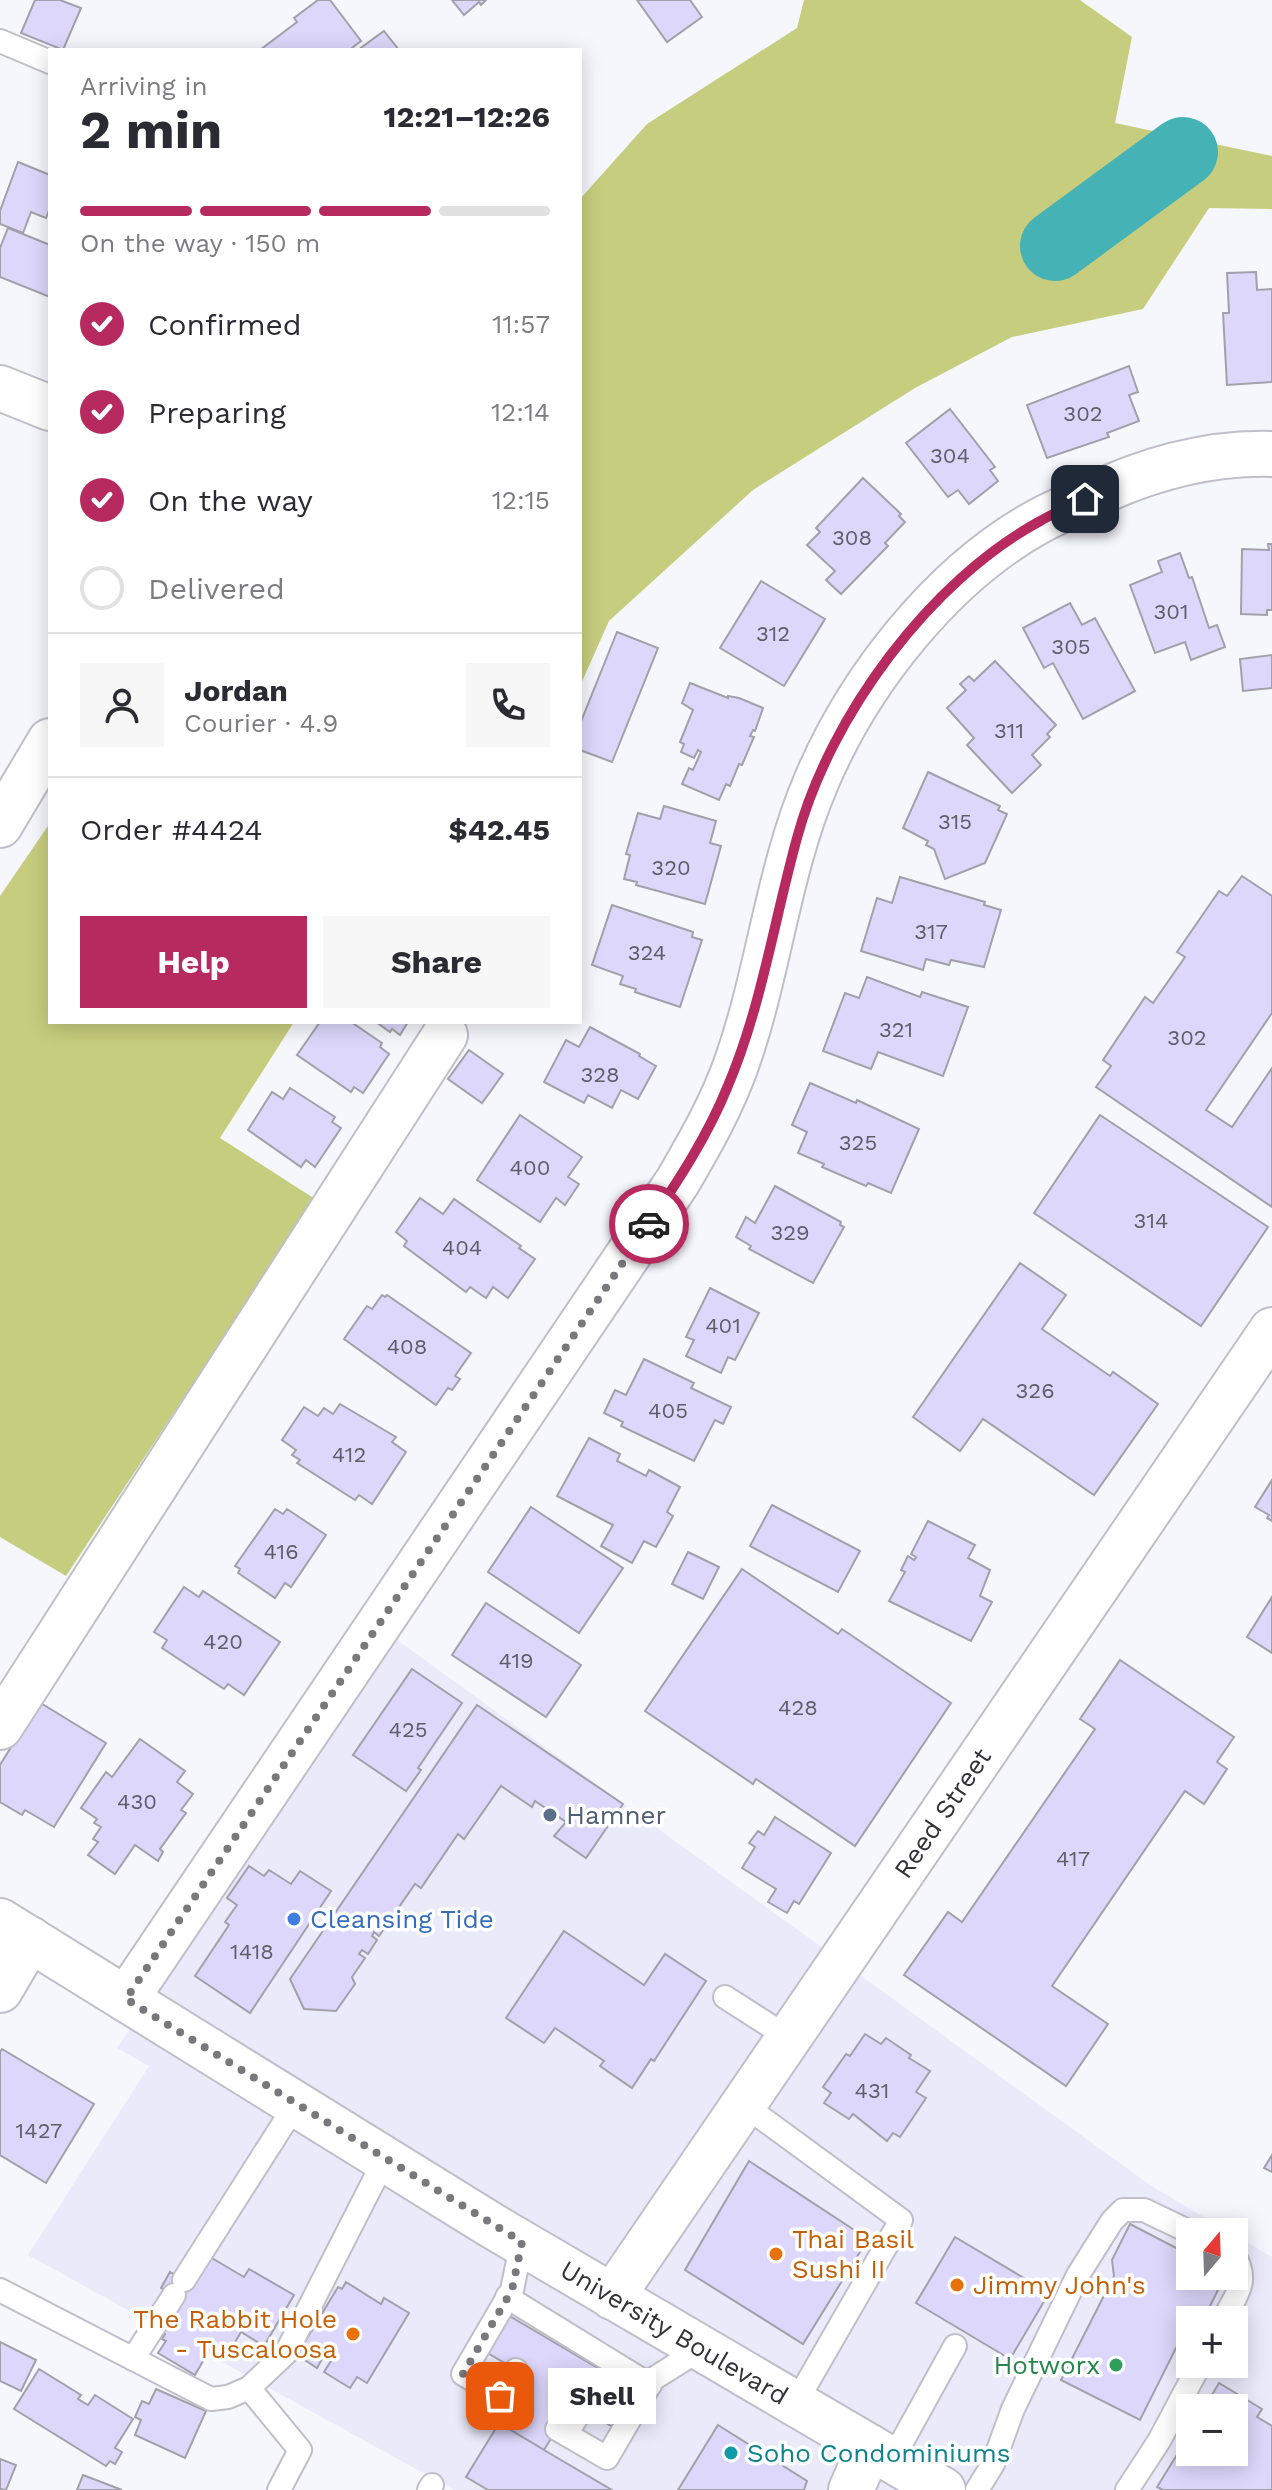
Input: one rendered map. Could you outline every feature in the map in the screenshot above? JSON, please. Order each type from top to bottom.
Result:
[{"type":"street","points":[[0,388],[48,407]]},
{"type":"street","points":[[126,1999],[669,1195],[704,1136],[738,1059],[797,835],[815,783],[836,740],[898,644],[930,608],[982,560],[1039,521],[1108,488],[1186,462],[1225,455],[1272,454]]},
{"type":"street","points":[[0,825],[48,744]]},
{"type":"street","points":[[0,1727],[445,1035]]},
{"type":"street","name":"Reed Street","points":[[612,2297],[1272,1330]]},
{"type":"street","points":[[0,1990],[15,1930]]},
{"type":"street","name":"University Boulevard","points":[[15,1930],[612,2297],[943,2490]]},
{"type":"street","points":[[851,2490],[881,2454]]},
{"type":"lane","points":[[0,41],[48,61]]},
{"type":"lane","points":[[725,1997],[789,2038]]},
{"type":"lane","points":[[133,2359],[296,2104]]},
{"type":"lane","points":[[744,2105],[901,2220],[795,2404]]},
{"type":"lane","points":[[0,2290],[211,2399],[228,2397],[249,2388],[286,2353],[385,2159]]},
{"type":"lane","points":[[977,2490],[993,2464],[1013,2409],[1078,2275],[1112,2221],[1123,2210],[1144,2210],[1176,2225]]},
{"type":"lane","points":[[516,2370],[505,2399],[463,2374],[512,2290],[522,2242]]},
{"type":"lane","points":[[507,2297],[542,2327],[608,2367],[650,2385]]},
{"type":"lane","points":[[881,2454],[955,2346]]},
{"type":"lane","points":[[582,2409],[561,2431],[607,2458],[653,2379],[701,2349]]},
{"type":"lane","points":[[1127,2490],[1159,2441],[1193,2378]]},
{"type":"lane","points":[[249,2388],[300,2450],[279,2490]]},
{"type":"shaded area","points":[[393,1637],[1150,2185],[1205,2218],[1176,2218],[1176,2290],[1248,2290],[1248,2243],[1272,2257],[1272,2490],[454,2490],[28,2255],[149,2066],[117,2048]]},
{"type":"green space","points":[[804,0],[1080,0],[1132,37],[1115,123],[1272,156],[1272,209],[1209,208],[1143,309],[1012,337],[915,388],[753,490],[609,621],[582,682],[582,197],[647,124],[797,28]]},
{"type":"green space","points":[[48,826],[48,1024],[293,1024],[220,1138],[315,1199],[66,1576],[0,1537],[0,896]]},
{"type":"building","points":[[35,0],[60,0],[81,8],[64,48],[21,33]]},
{"type":"building","points":[[318,0],[330,0],[361,41],[352,48],[263,48],[297,22],[294,18]]},
{"type":"building","points":[[452,0],[486,0],[464,15]]},
{"type":"building","points":[[637,0],[690,0],[702,17],[667,42]]},
{"type":"building","points":[[384,31],[397,48],[361,48]]},
{"type":"building","points":[[18,162],[48,174],[46,218],[31,212],[23,233],[0,224],[0,211]]},
{"type":"building","points":[[8,228],[48,244],[48,296],[0,277],[0,248]]},
{"type":"building","points":[[1256,272],[1257,290],[1272,289],[1272,382],[1227,385],[1223,313],[1229,313],[1227,273]]},
{"type":"building","points":[[1129,366],[1138,392],[1129,395],[1139,421],[1107,433],[1109,437],[1047,458],[1027,405]]},
{"type":"building","points":[[950,409],[995,467],[990,470],[998,481],[969,504],[958,490],[948,497],[906,443]]},
{"type":"building","points":[[863,478],[901,514],[899,516],[905,522],[885,543],[888,546],[841,594],[826,580],[835,571],[807,545],[820,532],[816,528]]},
{"type":"building","points":[[1268,544],[1272,544],[1272,610],[1267,610],[1267,615],[1241,614],[1242,549],[1269,550]]},
{"type":"building","points":[[1180,553],[1189,578],[1192,577],[1209,628],[1217,625],[1225,647],[1191,660],[1185,642],[1155,653],[1130,585],[1162,572],[1158,561]]},
{"type":"building","points":[[761,581],[825,619],[784,686],[720,648]]},
{"type":"building","points":[[1070,603],[1082,625],[1095,618],[1135,691],[1083,719],[1053,663],[1044,668],[1023,628]]},
{"type":"building","points":[[617,632],[658,648],[612,762],[582,751],[582,719]]},
{"type":"building","points":[[1272,655],[1272,688],[1243,691],[1240,659]]},
{"type":"building","points":[[995,661],[1056,725],[1047,734],[1050,737],[1032,755],[1041,765],[1012,793],[967,745],[974,738],[947,708],[966,690],[960,684],[969,676],[974,681]]},
{"type":"building","points":[[690,683],[763,708],[755,731],[750,736],[754,737],[742,765],[739,764],[730,786],[726,784],[719,800],[682,784],[701,752],[698,750],[694,758],[681,752],[684,744],[680,742],[693,710],[682,703]]},
{"type":"building","points":[[928,772],[1000,806],[998,810],[1007,814],[985,863],[945,879],[934,849],[926,845],[928,841],[903,828]]},
{"type":"building","points":[[664,806],[716,821],[710,843],[721,846],[705,904],[624,879],[630,855],[626,854],[638,813],[660,819]]},
{"type":"building","points":[[1242,876],[1272,896],[1272,1013],[1206,1110],[1232,1127],[1272,1068],[1272,1207],[1096,1087],[1111,1066],[1103,1060],[1145,997],[1153,1003],[1185,957],[1177,952],[1219,891],[1227,896]]},
{"type":"building","points":[[900,877],[985,902],[984,905],[1001,910],[984,967],[951,960],[949,965],[926,959],[923,970],[861,951],[877,898],[892,903]]},
{"type":"building","points":[[612,905],[693,932],[692,937],[702,940],[680,1007],[635,992],[636,989],[620,984],[623,976],[592,965]]},
{"type":"building","points":[[867,977],[920,997],[922,992],[968,1007],[943,1076],[878,1052],[871,1069],[823,1051],[845,993],[859,998]]},
{"type":"building","points":[[319,1024],[354,1024],[382,1043],[380,1047],[389,1054],[363,1093],[354,1087],[351,1092],[297,1055]]},
{"type":"building","points":[[379,1024],[407,1024],[400,1035],[392,1029],[390,1032]]},
{"type":"building","points":[[590,1027],[656,1066],[638,1099],[621,1090],[612,1108],[588,1095],[584,1103],[544,1082],[566,1040],[579,1047]]},
{"type":"building","points":[[469,1050],[503,1074],[482,1103],[448,1079]]},
{"type":"building","points":[[810,1083],[856,1103],[857,1100],[919,1129],[891,1193],[868,1183],[866,1186],[798,1153],[807,1132],[792,1125]]},
{"type":"building","points":[[290,1088],[335,1117],[332,1122],[341,1128],[315,1167],[306,1160],[301,1167],[248,1130],[272,1092],[283,1099]]},
{"type":"building","points":[[520,1115],[582,1157],[568,1177],[579,1184],[565,1205],[556,1198],[540,1222],[477,1180]]},
{"type":"building","points":[[1100,1115],[1268,1227],[1201,1326],[1034,1213]]},
{"type":"building","points":[[775,1186],[841,1222],[840,1225],[844,1227],[813,1283],[749,1249],[751,1246],[736,1237],[746,1217],[755,1223]]},
{"type":"building","points":[[420,1198],[443,1214],[454,1199],[535,1259],[508,1298],[493,1287],[486,1298],[470,1287],[466,1292],[404,1246],[407,1241],[396,1232]]},
{"type":"building","points":[[1020,1263],[1066,1295],[1042,1329],[1110,1376],[1113,1372],[1158,1404],[1094,1495],[983,1419],[960,1451],[913,1417]]},
{"type":"building","points":[[710,1288],[759,1313],[735,1360],[728,1357],[721,1373],[686,1356],[694,1340],[686,1337]]},
{"type":"building","points":[[382,1295],[387,1295],[471,1353],[455,1376],[460,1379],[452,1390],[448,1388],[436,1405],[344,1339],[367,1306],[372,1309]]},
{"type":"building","points":[[644,1359],[694,1383],[691,1388],[731,1407],[723,1424],[715,1420],[694,1461],[621,1426],[623,1422],[604,1413],[615,1390],[626,1395]]},
{"type":"building","points":[[340,1404],[396,1437],[392,1442],[406,1452],[372,1504],[359,1495],[355,1500],[297,1463],[300,1460],[292,1455],[296,1450],[282,1440],[304,1407],[318,1416],[324,1408],[333,1414]]},
{"type":"building","points":[[589,1438],[620,1454],[617,1461],[646,1476],[649,1470],[680,1487],[667,1512],[673,1516],[656,1547],[644,1541],[632,1563],[601,1546],[613,1525],[557,1496]]},
{"type":"building","points":[[1272,1480],[1272,1521],[1267,1518],[1269,1515],[1255,1507]]},
{"type":"building","points":[[772,1505],[860,1551],[838,1592],[750,1546]]},
{"type":"building","points":[[531,1507],[623,1568],[579,1633],[488,1572]]},
{"type":"building","points":[[275,1509],[283,1514],[287,1509],[326,1535],[291,1587],[285,1583],[275,1598],[238,1573],[240,1569],[235,1566]]},
{"type":"building","points":[[928,1521],[975,1545],[968,1558],[990,1570],[980,1596],[992,1602],[971,1641],[889,1601],[905,1572],[901,1570],[908,1556],[914,1560],[916,1557],[911,1554]]},
{"type":"building","points":[[688,1552],[719,1567],[703,1599],[672,1584]]},
{"type":"building","points":[[742,1569],[838,1634],[842,1629],[951,1703],[855,1846],[756,1779],[753,1784],[645,1711]]},
{"type":"building","points":[[184,1587],[199,1597],[203,1591],[280,1642],[244,1695],[228,1684],[224,1689],[162,1648],[167,1640],[154,1632]]},
{"type":"building","points":[[1272,1597],[1272,1653],[1247,1637]]},
{"type":"building","points":[[486,1603],[581,1665],[546,1717],[452,1655]]},
{"type":"building","points":[[1120,1660],[1234,1737],[1217,1762],[1227,1769],[1204,1804],[1185,1791],[1052,1986],[1108,2024],[1066,2086],[904,1975],[948,1912],[962,1922],[1095,1729],[1080,1719]]},
{"type":"building","points":[[412,1669],[462,1703],[406,1791],[353,1755]]},
{"type":"building","points":[[39,1702],[106,1743],[54,1827],[25,1810],[22,1815],[0,1802],[0,1765]]},
{"type":"building","points":[[477,1705],[623,1804],[586,1858],[554,1836],[566,1822],[535,1801],[532,1807],[501,1786],[464,1839],[458,1834],[421,1888],[415,1884],[379,1936],[374,1932],[372,1936],[377,1940],[368,1954],[362,1950],[359,1954],[365,1958],[352,1977],[355,1984],[336,2011],[304,2009],[290,1979]]},
{"type":"building","points":[[140,1739],[185,1771],[177,1782],[193,1794],[181,1810],[186,1813],[160,1849],[163,1852],[158,1861],[135,1845],[115,1874],[88,1855],[98,1842],[93,1839],[101,1827],[94,1823],[97,1819],[81,1808],[106,1772],[112,1777]]},
{"type":"building","points":[[775,1817],[831,1853],[799,1904],[794,1901],[787,1913],[768,1902],[776,1889],[742,1868],[755,1847],[749,1843],[758,1831],[764,1835]]},
{"type":"building","points":[[249,1866],[264,1876],[269,1870],[291,1884],[300,1871],[331,1891],[250,2013],[195,1976],[229,1925],[225,1922],[237,1905],[227,1898]]},
{"type":"building","points":[[564,1931],[644,1985],[665,1954],[706,1981],[654,2061],[651,2059],[632,2088],[600,2066],[604,2061],[555,2028],[544,2043],[506,2018]]},
{"type":"building","points":[[865,2034],[881,2044],[886,2038],[930,2071],[916,2092],[926,2098],[900,2137],[893,2133],[887,2141],[853,2114],[849,2119],[824,2103],[831,2093],[823,2087],[846,2054],[850,2056]]},
{"type":"building","points":[[2,2049],[94,2104],[46,2183],[0,2155]]},
{"type":"building","points":[[1272,2155],[1272,2172],[1264,2168]]},
{"type":"building","name":"Thai Basil Sushi II","points":[[749,2161],[868,2239],[803,2344],[685,2270]]},
{"type":"building","points":[[1130,2224],[1176,2248],[1176,2290],[1218,2290],[1210,2306],[1176,2306],[1176,2348],[1140,2420],[1061,2380],[1114,2276],[1112,2260]]},
{"type":"building","points":[[955,2237],[1049,2293],[1010,2359],[916,2303]]},
{"type":"building","points":[[210,2257],[244,2277],[249,2269],[294,2295],[264,2346],[241,2332],[226,2358],[210,2349],[195,2375],[158,2353],[166,2341],[162,2339],[165,2334],[158,2330],[177,2298],[161,2288],[170,2272],[193,2286]]},
{"type":"building","name":"The Rabbit Hole - Tuscaloosa","points":[[346,2282],[381,2304],[384,2298],[409,2313],[367,2383],[357,2377],[350,2388],[324,2372],[331,2361],[323,2357],[317,2368],[297,2355],[338,2287],[342,2289]]},
{"type":"building","points":[[506,2314],[635,2390],[613,2427],[572,2404],[544,2450],[499,2423],[527,2376],[484,2351]]},
{"type":"building","points":[[0,2342],[36,2360],[21,2391],[0,2381]]},
{"type":"building","points":[[39,2369],[81,2395],[78,2399],[88,2405],[95,2395],[133,2419],[115,2448],[122,2452],[115,2464],[110,2461],[106,2466],[14,2409]]},
{"type":"building","points":[[1219,2383],[1237,2394],[1212,2394]]},
{"type":"building","points":[[156,2389],[206,2411],[185,2458],[135,2435],[141,2420],[135,2417],[142,2401],[149,2404]]},
{"type":"building","points":[[1248,2401],[1262,2409],[1257,2417],[1272,2426],[1272,2490],[1163,2490],[1157,2487],[1176,2456],[1176,2466],[1248,2466]]},
{"type":"building","points":[[499,2423],[612,2490],[488,2490],[466,2477]]},
{"type":"building","name":"Soho Condominiums","points":[[718,2425],[807,2481],[804,2490],[678,2490]]},
{"type":"building","points":[[0,2459],[16,2465],[6,2490],[0,2489]]},
{"type":"building","points":[[83,2475],[122,2490],[77,2490]]},
{"type":"waterway","points":[[1055,246],[1183,152]]},
{"type":"way so far","points":[[500,2396],[463,2374],[512,2290],[522,2242],[126,1999],[649,1224]]},
{"type":"place","name":"Hamner","points":[[550,1815]]},
{"type":"place","name":"Cleansing Tide","points":[[294,1919]]},
{"type":"place","name":"Thai Basil Sushi II","points":[[776,2254]]},
{"type":"place","name":"Jimmy John's","points":[[957,2285]]},
{"type":"place","name":"The Rabbit Hole - Tuscaloosa","points":[[353,2334]]},
{"type":"place","name":"Hotworx","points":[[1116,2365]]},
{"type":"place","name":"Shell","points":[[500,2396]]},
{"type":"place","name":"Soho Condominiums","points":[[731,2453]]},
{"type":"route","points":[[649,1224],[700,1144],[728,1087],[764,970],[797,835],[815,783],[863,695],[898,644],[930,608],[982,560],[1039,521],[1085,499]]}]
